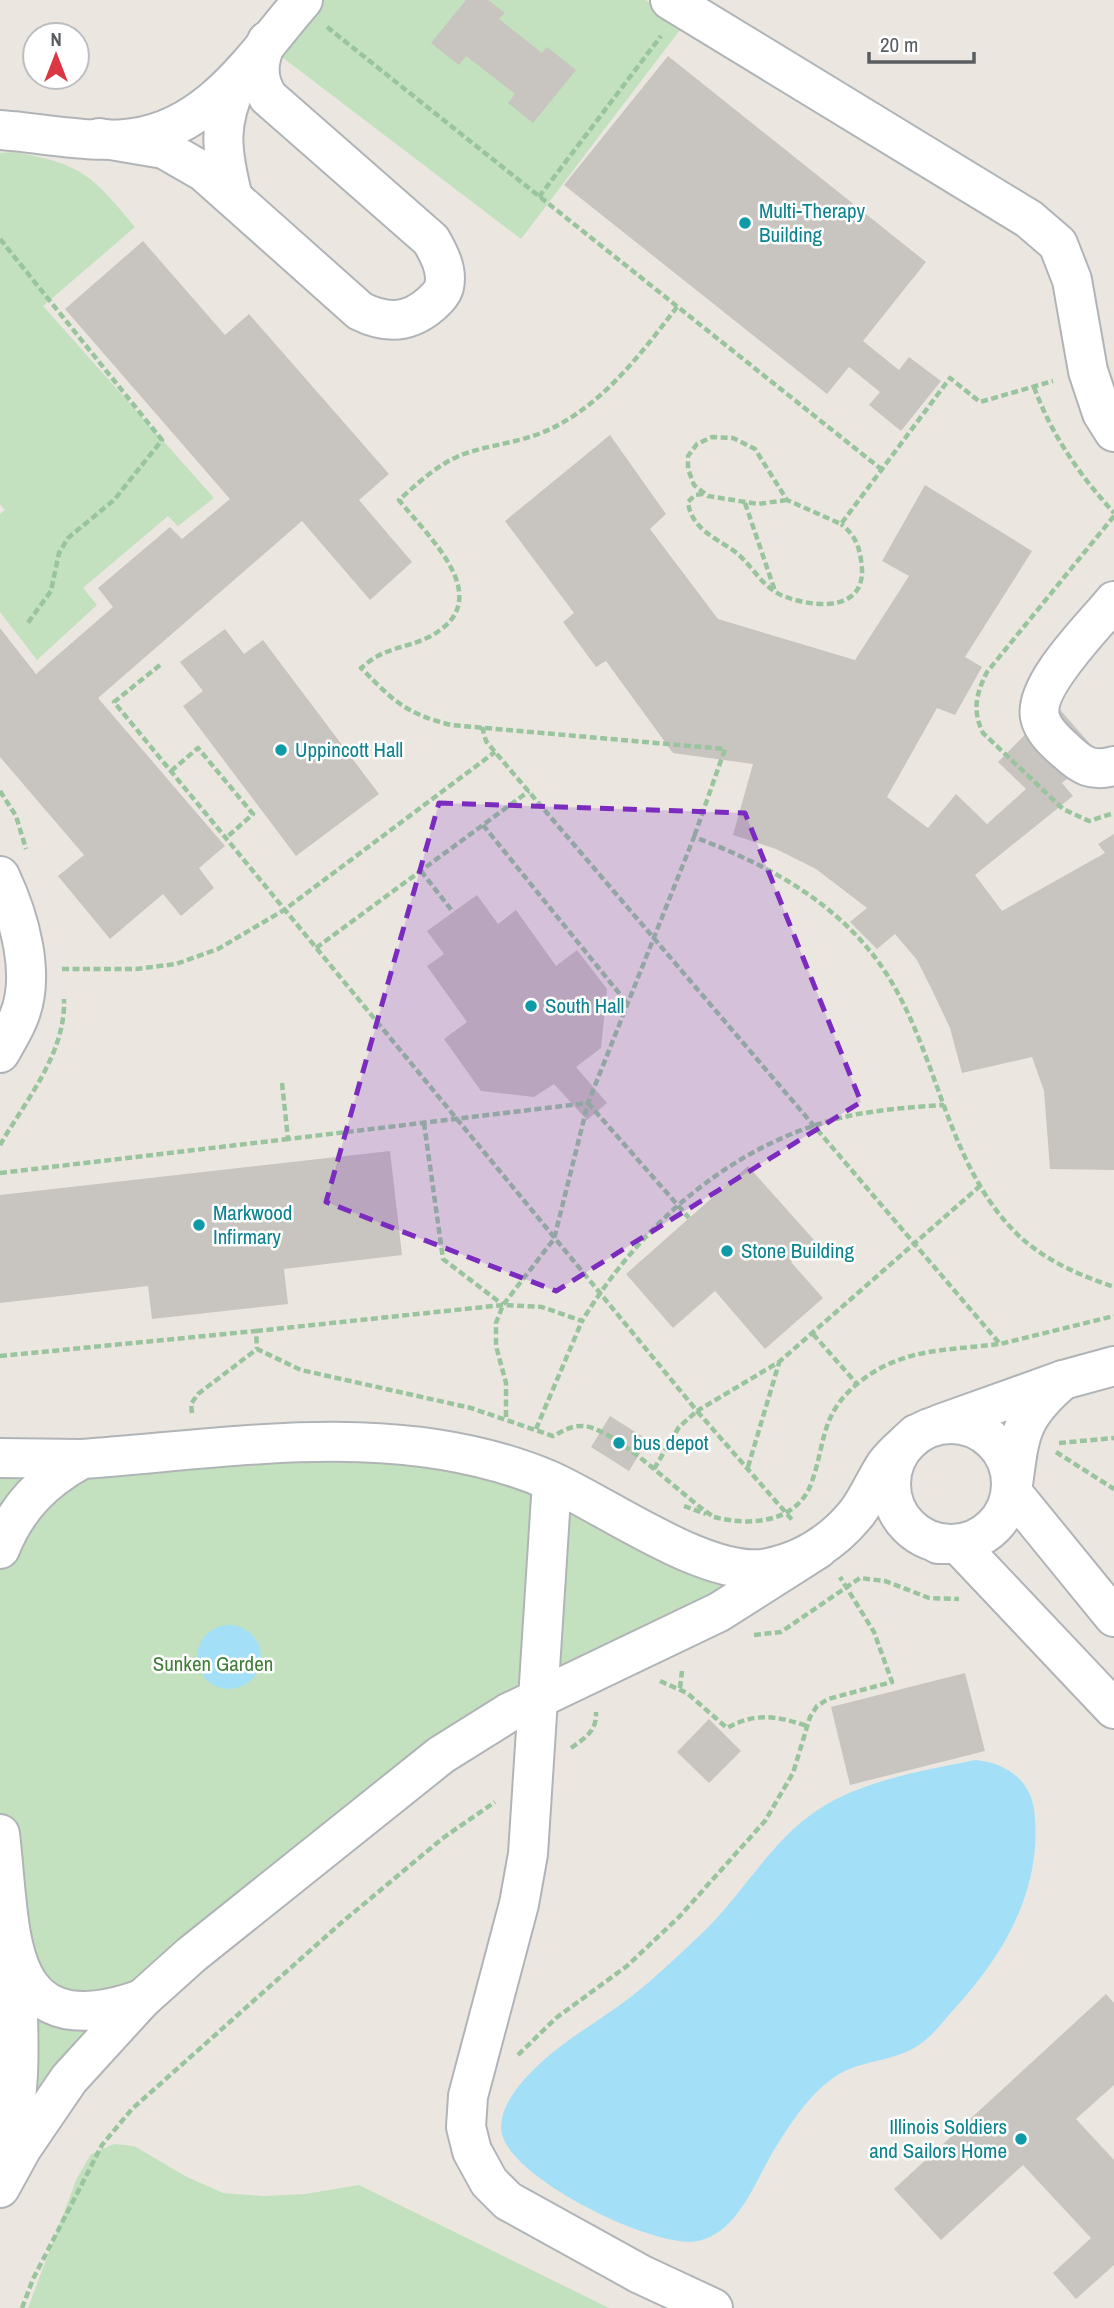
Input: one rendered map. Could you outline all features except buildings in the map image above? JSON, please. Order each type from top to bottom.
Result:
[{"type":"lane","points":[[0,130],[132,138],[178,124],[212,103],[301,2]]},
{"type":"lane","points":[[676,4],[1029,219],[1058,244],[1072,280],[1088,371],[1102,413],[1114,432]]},
{"type":"lane","points":[[99,138],[164,149],[204,172],[232,194],[360,311],[388,321],[410,318],[439,296],[444,287],[445,273],[431,240],[268,97],[259,74],[262,52],[257,53]]},
{"type":"lane","points":[[232,194],[223,154],[223,121],[257,53]]},
{"type":"lane","points":[[1114,601],[1051,679],[1042,694],[1039,708],[1040,720],[1053,740],[1083,766],[1093,769],[1114,766]]},
{"type":"lane","points":[[0,876],[17,919],[24,980],[18,1019],[0,1053]]},
{"type":"lane","points":[[1114,1366],[1063,1380],[925,1430],[902,1448],[893,1466],[890,1486],[894,1506],[904,1523],[920,1536],[939,1543],[958,1544],[1114,1709]]},
{"type":"lane","points":[[0,1458],[82,1459],[312,1443],[406,1443],[472,1454],[552,1482],[724,1566],[766,1569],[793,1562],[853,1528],[872,1528],[933,1544],[958,1544],[978,1538],[994,1527],[1006,1511],[1012,1492],[1020,1435],[1027,1417],[1039,1401],[1063,1380]]},
{"type":"lane","points":[[0,2188],[22,2148],[69,2080],[142,1999],[191,1955],[441,1755],[508,1713],[719,1612],[826,1542],[857,1513],[888,1461],[925,1430],[954,1423],[974,1427],[991,1438],[1004,1453],[1011,1472],[1012,1492],[1114,1616]]},
{"type":"lane","points":[[0,1549],[17,1513],[29,1497],[44,1482],[82,1459]]},
{"type":"lane","points":[[552,1482],[528,1854],[519,1904],[468,2096],[466,2127],[472,2151],[489,2182],[508,2201],[640,2274],[713,2308]]},
{"type":"lane","points":[[0,1834],[16,1962],[20,2045],[18,2079],[6,2152],[0,2168]]},
{"type":"lane","points":[[16,1962],[32,1991],[51,2005],[77,2011],[103,2011],[142,1999]]},
{"type":"path","points":[[301,2],[539,197],[881,469]]},
{"type":"path","points":[[539,197],[676,4]]},
{"type":"path","points":[[0,239],[162,440],[114,500],[68,538],[59,553],[51,592],[27,624]]},
{"type":"path","points":[[506,1418],[506,1383],[496,1346],[496,1324],[503,1305],[554,1239],[588,1103],[694,837],[725,749],[451,724],[418,716],[396,704],[361,668],[387,649],[427,638],[443,628],[460,599],[456,573],[398,500],[439,467],[461,455],[543,433],[569,417],[610,387],[638,358],[677,307]]},
{"type":"path","points":[[842,524],[950,378],[980,402],[1088,371]]},
{"type":"path","points":[[1034,387],[1056,439],[1091,488],[1114,513]]},
{"type":"path","points":[[704,493],[695,495],[688,502],[689,512],[699,527],[735,551],[775,591],[784,597],[811,604],[831,606],[848,600],[859,588],[863,568],[852,532],[842,524],[787,500],[726,502],[704,493],[694,485],[688,469],[688,456],[697,444],[712,437],[733,439],[755,449],[787,500]]},
{"type":"path","points":[[745,503],[775,591]]},
{"type":"path","points":[[160,665],[114,702],[697,1411],[785,1511],[826,1542],[846,1586],[878,1640],[892,1682],[828,1699],[817,1706],[807,1726],[793,1773],[780,1797],[765,1821],[725,1868],[644,1950],[556,2018],[511,2064]]},
{"type":"path","points":[[482,727],[486,741],[495,752],[1000,1344]]},
{"type":"path","points":[[171,771],[198,748],[253,814],[226,838]]},
{"type":"path","points":[[63,981],[62,969],[136,969],[176,964],[218,949],[284,910],[495,752]]},
{"type":"path","points":[[316,948],[529,791]]},
{"type":"path","points":[[482,825],[627,1003]]},
{"type":"path","points":[[694,837],[735,852],[779,874],[835,915],[886,973],[913,1026],[980,1186],[1017,1234],[1074,1273],[1114,1287]]},
{"type":"path","points":[[421,871],[453,912]]},
{"type":"path","points":[[0,1145],[57,1048],[64,1018],[63,993]]},
{"type":"path","points":[[282,1083],[288,1139]]},
{"type":"path","points":[[0,1173],[588,1103]]},
{"type":"path","points":[[588,1103],[689,1218]]},
{"type":"path","points":[[536,1429],[582,1321],[599,1293],[635,1248],[677,1204],[722,1171],[771,1144],[813,1126],[870,1112],[944,1105]]},
{"type":"path","points":[[424,1123],[443,1259],[503,1305]]},
{"type":"path","points":[[654,1469],[679,1427],[697,1411],[779,1362],[980,1186]]},
{"type":"path","points":[[0,1356],[503,1305],[542,1307],[582,1321]]},
{"type":"path","points":[[714,1517],[754,1523],[773,1519],[805,1496],[811,1484],[828,1420],[857,1384],[906,1356],[933,1349],[1000,1344],[1114,1316]]},
{"type":"path","points":[[256,1331],[257,1349]]},
{"type":"path","points":[[813,1334],[857,1384]]},
{"type":"path","points":[[748,1467],[779,1362]]},
{"type":"path","points":[[1055,1443],[1114,1438]]},
{"type":"path","points":[[1044,1444],[1114,1489]]},
{"type":"path","points":[[742,1635],[781,1632],[860,1578],[870,1577],[929,1598],[962,1600]]},
{"type":"path","points":[[680,1688],[685,1660]]},
{"type":"path","points":[[651,1680],[680,1688],[727,1728],[745,1718],[762,1716],[781,1717],[807,1726]]},
{"type":"path","points":[[22,2308],[33,2278],[102,2145],[132,2109],[321,1940],[432,1847],[588,1736],[595,1726],[595,1704]]},
{"type":"highlighted area","points":[[439,803],[745,813],[861,1102],[556,1291],[326,1202]]},
{"type":"green space","points":[[316,0],[645,0],[686,22],[521,239],[274,51]]},
{"type":"green space","points":[[13,152],[55,161],[83,174],[107,195],[135,227],[43,306],[214,498],[178,526],[168,516],[83,588],[97,605],[37,660],[0,612],[0,514],[5,510],[0,504],[0,153]]},
{"type":"green space","name":"Sunken Garden","points":[[406,1443],[766,1569],[538,1698],[191,1955],[6,2152],[0,1834],[0,1458]]},
{"type":"green space","points":[[114,2144],[134,2146],[187,2177],[223,2193],[264,2196],[305,2194],[359,2185],[609,2308],[28,2308],[77,2178],[91,2154]]},
{"type":"water","points":[[223,1625],[235,1625],[252,1634],[259,1645],[259,1669],[252,1680],[235,1689],[223,1689],[211,1684],[202,1675],[197,1663],[197,1651],[202,1639],[211,1630]]},
{"type":"water","points":[[975,1760],[996,1765],[1014,1774],[1027,1789],[1034,1809],[1036,1837],[1033,1865],[1027,1892],[1005,1942],[973,1987],[923,2042],[897,2055],[839,2074],[815,2093],[786,2131],[742,2207],[723,2229],[698,2241],[678,2241],[617,2222],[553,2187],[526,2167],[508,2147],[501,2128],[502,2118],[510,2099],[523,2081],[555,2050],[632,1996],[676,1958],[716,1919],[769,1854],[799,1824],[834,1800],[873,1784]]},
{"type":"place","name":"Multi-Therapy Building","points":[[745,223]]},
{"type":"place","name":"Uppincott Hall","points":[[281,750]]},
{"type":"place","name":"South Hall","points":[[531,1006]]},
{"type":"place","name":"Markwood Infirmary","points":[[199,1225]]},
{"type":"place","name":"Stone Building","points":[[727,1251]]},
{"type":"place","name":"bus depot","points":[[619,1443]]},
{"type":"place","name":"Illinois Soldiers and Sailors Home","points":[[1021,2139]]}]
